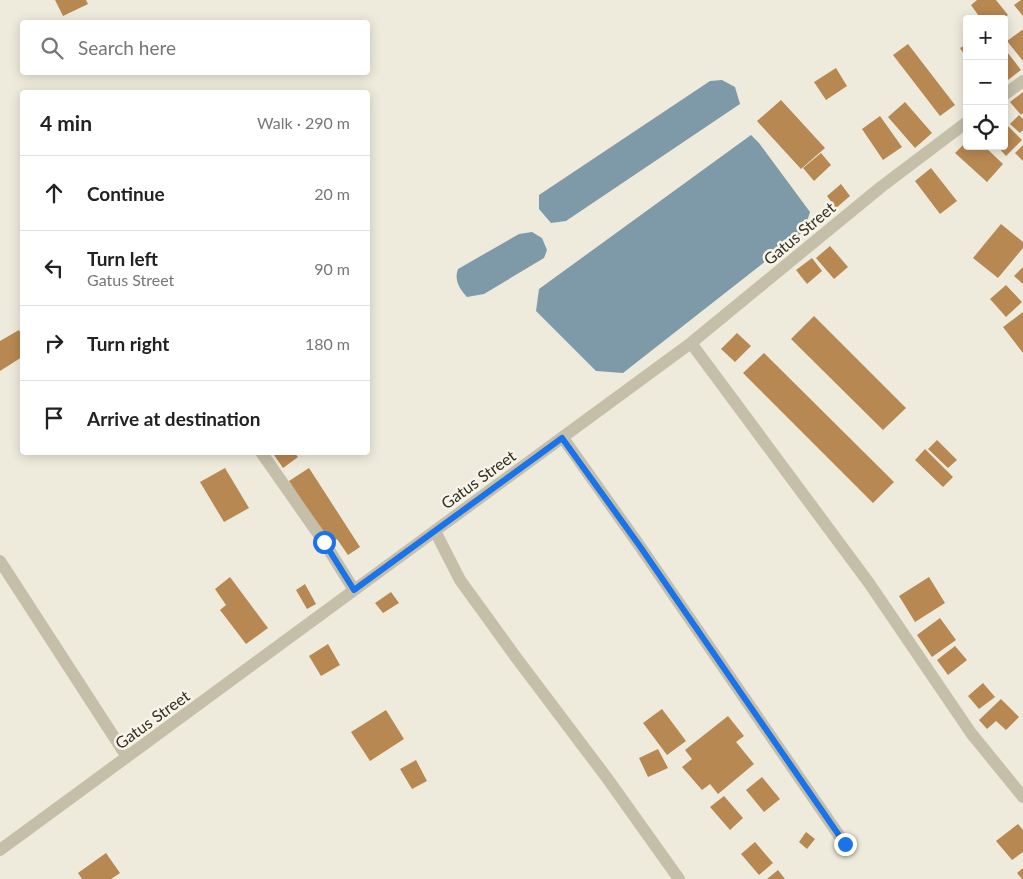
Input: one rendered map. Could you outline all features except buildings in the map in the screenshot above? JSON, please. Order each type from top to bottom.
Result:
[{"type":"street","points":[[1008,91],[1023,80]]},
{"type":"street","name":"Gatus Street","points":[[0,850],[691,343],[880,187],[963,125]]},
{"type":"street","points":[[691,343],[869,583],[970,733],[1023,798]]},
{"type":"street","points":[[562,438],[639,545],[845,844]]},
{"type":"street","points":[[263,455],[324,542],[354,590]]},
{"type":"street","points":[[435,531],[460,580],[607,778],[679,879]]},
{"type":"street","points":[[0,561],[127,757]]},
{"type":"water","points":[[722,80],[735,87],[740,104],[566,221],[551,223],[539,209],[539,195],[710,81]]},
{"type":"water","points":[[751,135],[810,212],[804,231],[623,373],[596,371],[536,311],[539,289]]},
{"type":"water","points":[[532,232],[542,238],[547,250],[544,258],[484,294],[467,297],[458,284],[458,269],[519,234]]},
{"type":"route","points":[[324,542],[354,590],[562,438],[639,545],[845,844]]}]
